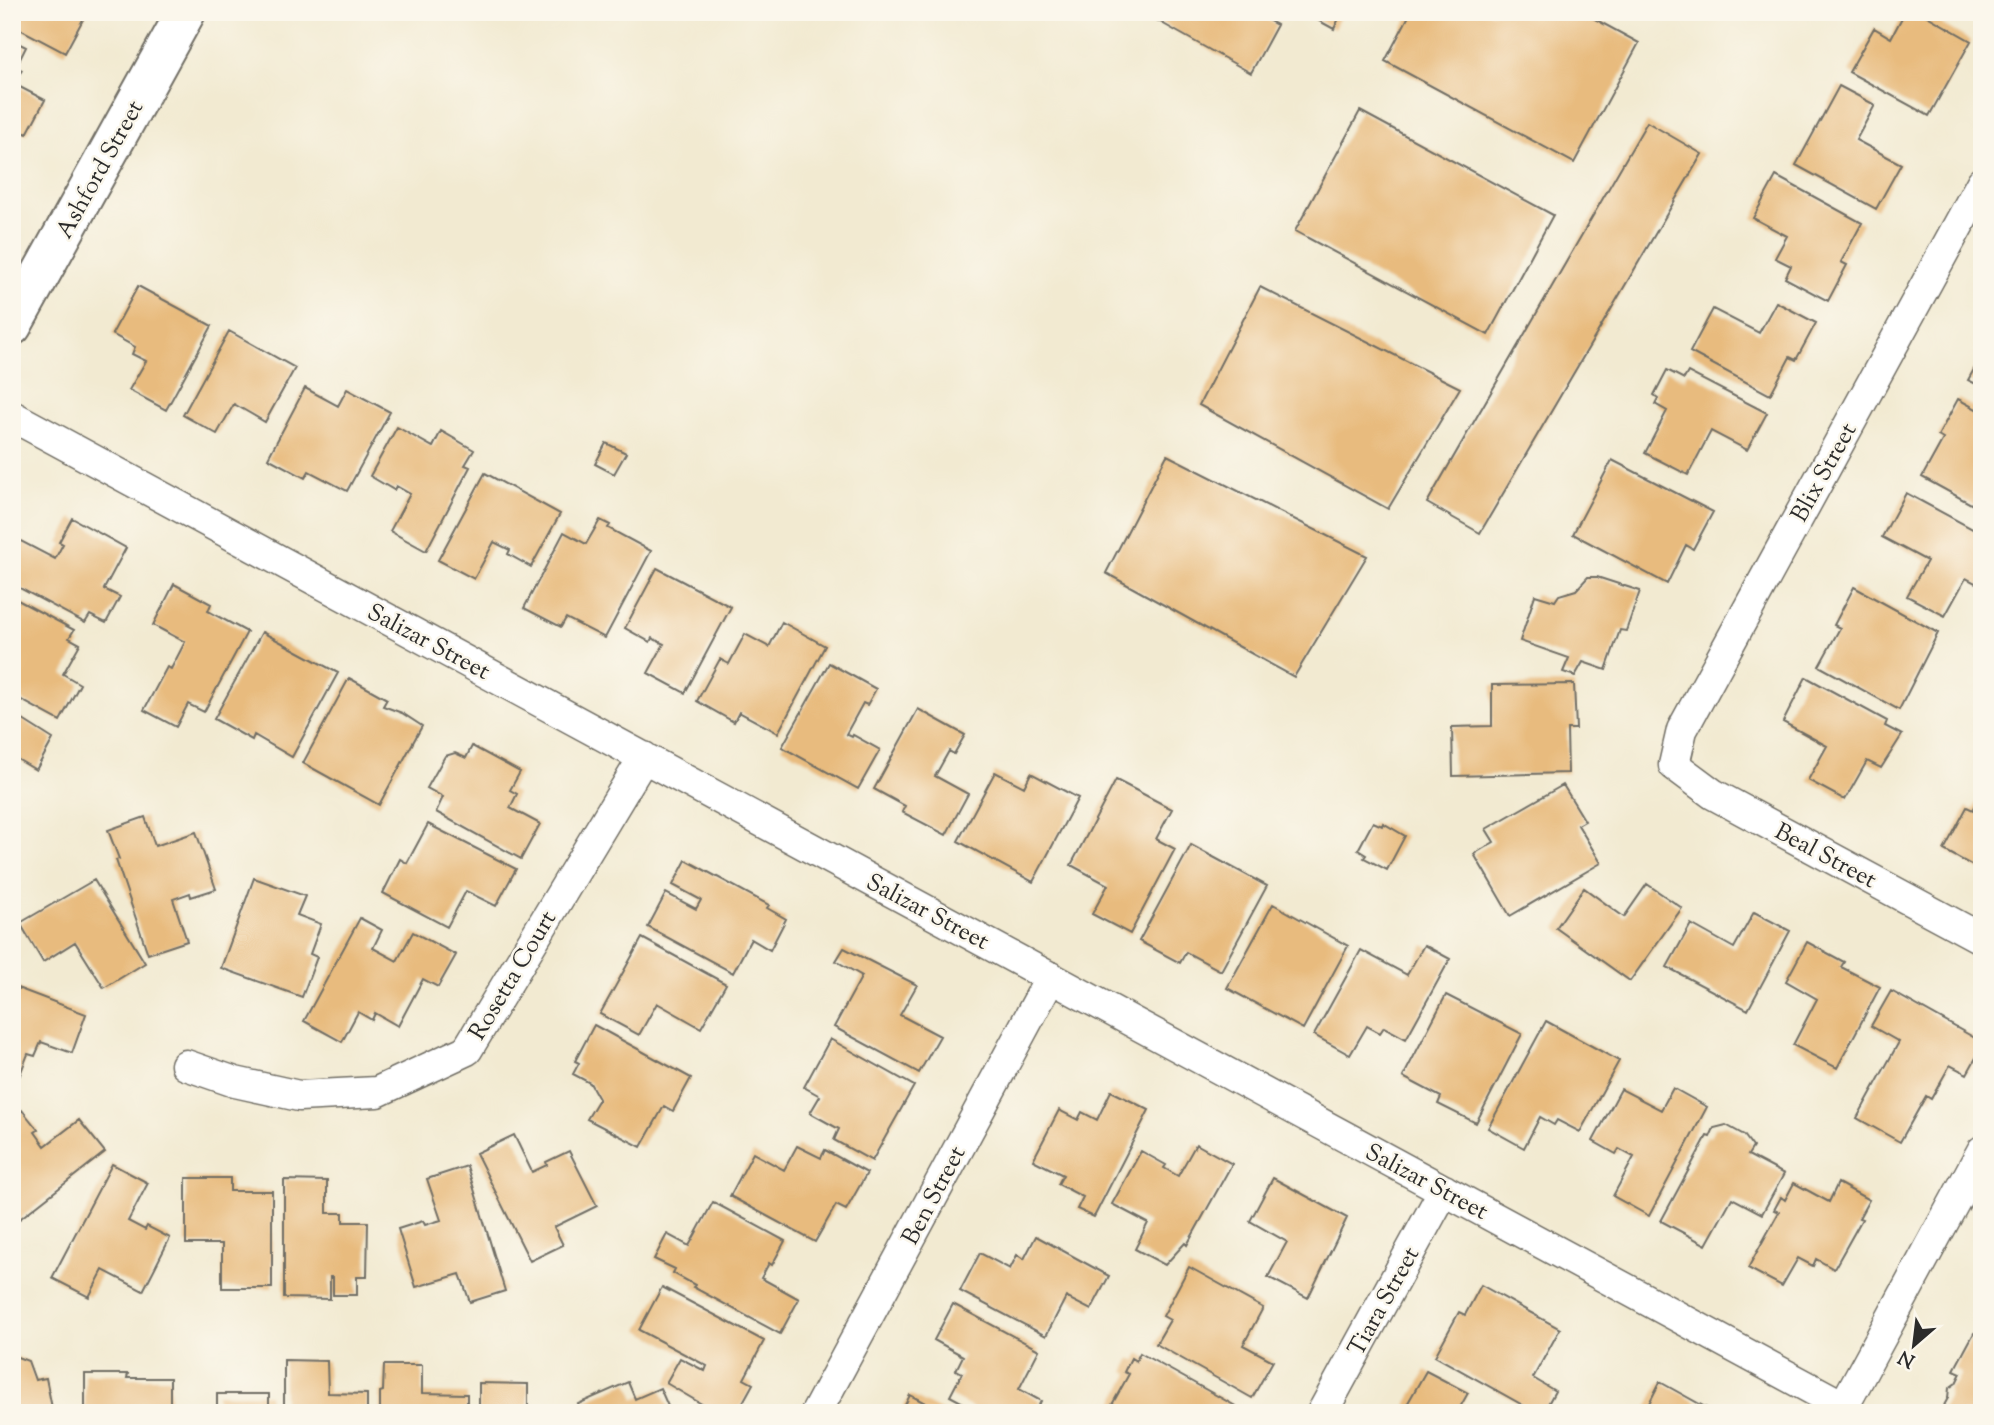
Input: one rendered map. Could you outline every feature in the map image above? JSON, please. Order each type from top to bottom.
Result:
[{"type":"street","name":"Ashford Street","points":[[12,326],[186,12]]},
{"type":"street","name":"Blix Street","points":[[1674,765],[1682,730],[1982,182]]},
{"type":"street","name":"Salizar Street","points":[[12,415],[1444,1190],[1841,1409]]},
{"type":"street","name":"Rosetta Court","points":[[186,1065],[235,1082],[299,1096],[377,1092],[467,1050],[644,757]]},
{"type":"street","name":"Beal Street","points":[[1674,765],[1713,794],[1982,939]]},
{"type":"street","name":"Ben Street","points":[[816,1413],[1051,977]]},
{"type":"street","points":[[1841,1409],[1982,1151]]},
{"type":"street","name":"Tiara Street","points":[[1322,1413],[1444,1190]]},
{"type":"building","points":[[12,12],[87,12],[65,53],[12,25]]},
{"type":"building","points":[[1073,12],[1093,12],[1089,21]]},
{"type":"building","points":[[1154,12],[1253,12],[1277,25],[1251,73],[1151,17]]},
{"type":"building","points":[[1303,12],[1342,12],[1334,29]]},
{"type":"building","points":[[1411,12],[1582,12],[1639,43],[1574,163],[1385,61]]},
{"type":"building","points":[[1905,12],[1920,12],[1971,41],[1929,116],[1849,72],[1874,28],[1891,38]]},
{"type":"building","points":[[12,40],[26,47],[16,67],[22,70],[14,84],[45,100],[27,134],[12,127]]},
{"type":"building","points":[[1839,86],[1875,105],[1856,140],[1901,164],[1876,209],[1796,165]]},
{"type":"building","points":[[1360,111],[1553,215],[1488,335],[1295,231]]},
{"type":"building","points":[[1647,122],[1702,154],[1480,533],[1427,503]]},
{"type":"building","points":[[1776,176],[1862,223],[1841,262],[1847,265],[1828,301],[1785,278],[1791,266],[1775,258],[1787,236],[1753,218]]},
{"type":"building","points":[[138,286],[212,326],[166,410],[129,390],[146,361],[132,354],[135,347],[112,334]]},
{"type":"building","points":[[1260,287],[1460,388],[1388,509],[1199,405]]},
{"type":"building","points":[[1776,302],[1816,323],[1796,360],[1790,357],[1770,395],[1690,352],[1713,309],[1759,333]]},
{"type":"building","points":[[229,331],[295,368],[265,422],[234,404],[217,434],[183,415]]},
{"type":"building","points":[[1982,355],[1982,387],[1968,380]]},
{"type":"building","points":[[1667,370],[1684,379],[1688,372],[1767,413],[1747,450],[1711,431],[1688,475],[1645,453],[1667,411],[1655,404],[1658,398],[1654,395]]},
{"type":"building","points":[[305,388],[338,406],[347,389],[390,412],[347,491],[309,471],[305,478],[268,458]]},
{"type":"building","points":[[1958,399],[1982,412],[1982,510],[1922,477],[1943,439],[1938,436]]},
{"type":"building","points":[[397,427],[433,447],[441,431],[474,450],[465,465],[470,467],[426,551],[390,531],[410,494],[396,486],[394,490],[370,476]]},
{"type":"building","points":[[606,443],[626,453],[614,474],[595,464]]},
{"type":"building","points":[[1167,455],[1367,556],[1294,677],[1106,573]]},
{"type":"building","points":[[1612,460],[1713,512],[1693,549],[1686,545],[1667,584],[1573,534]]},
{"type":"building","points":[[485,473],[560,514],[531,567],[508,554],[510,550],[494,542],[474,579],[438,560]]},
{"type":"building","points":[[1906,493],[1982,534],[1982,584],[1981,586],[1966,578],[1945,616],[1907,596],[1927,561],[1882,537]]},
{"type":"building","points":[[72,518],[126,548],[104,589],[120,597],[106,623],[90,615],[85,623],[12,584],[12,548],[17,539],[55,559],[63,544],[59,542]]},
{"type":"building","points":[[600,520],[610,525],[608,528],[651,551],[605,638],[566,618],[561,627],[524,608],[564,532],[586,544]]},
{"type":"building","points":[[657,568],[731,607],[685,693],[648,673],[664,644],[652,638],[650,642],[625,628]]},
{"type":"building","points":[[1588,577],[1597,577],[1640,591],[1626,631],[1620,630],[1606,670],[1583,662],[1575,676],[1563,672],[1569,658],[1520,641],[1535,595],[1555,601],[1559,595],[1576,590]]},
{"type":"building","points":[[174,584],[211,604],[208,611],[247,632],[204,712],[188,704],[176,727],[144,710],[167,667],[171,669],[185,642],[153,625]]},
{"type":"building","points":[[1854,587],[1938,633],[1899,710],[1819,666],[1840,628],[1834,625]]},
{"type":"building","points":[[12,597],[74,630],[69,638],[80,644],[63,674],[80,684],[60,721],[12,695]]},
{"type":"building","points":[[782,622],[825,646],[778,733],[739,712],[734,722],[697,701],[720,659],[729,664],[745,634],[769,647]]},
{"type":"building","points":[[262,632],[338,673],[292,757],[254,735],[252,740],[214,719]]},
{"type":"building","points":[[829,663],[876,689],[867,705],[863,703],[846,734],[880,750],[858,789],[782,747]]},
{"type":"building","points":[[1806,677],[1887,721],[1885,726],[1902,735],[1881,768],[1867,761],[1845,800],[1808,780],[1827,746],[1783,722]]},
{"type":"building","points":[[349,678],[387,699],[383,706],[402,713],[422,726],[379,805],[303,763]]},
{"type":"building","points":[[1574,684],[1576,729],[1567,729],[1568,773],[1453,776],[1452,727],[1492,726],[1492,685]]},
{"type":"building","points":[[918,709],[965,735],[954,754],[949,751],[935,776],[968,794],[946,835],[902,812],[905,806],[874,789]]},
{"type":"building","points":[[12,713],[53,739],[36,770],[12,756]]},
{"type":"building","points":[[472,746],[520,772],[510,790],[517,794],[510,808],[540,824],[521,859],[436,812],[443,797],[427,788],[445,756],[455,753],[466,758]]},
{"type":"building","points":[[995,772],[1024,787],[1031,773],[1078,798],[1033,882],[958,841]]},
{"type":"building","points":[[1116,780],[1172,809],[1156,839],[1175,849],[1130,934],[1092,914],[1108,885],[1071,865]]},
{"type":"building","points":[[1563,785],[1585,821],[1578,825],[1601,863],[1510,916],[1474,854],[1494,842],[1486,829]]},
{"type":"building","points":[[1982,794],[1982,871],[1944,850],[1967,807],[1973,810]]},
{"type":"building","points":[[145,817],[155,846],[196,832],[216,889],[191,897],[190,893],[173,899],[187,941],[148,954],[108,830]]},
{"type":"building","points":[[1373,822],[1382,826],[1383,823],[1405,836],[1387,870],[1364,858],[1366,855],[1358,850]]},
{"type":"building","points":[[428,824],[516,869],[496,906],[466,891],[447,927],[383,893],[400,859],[407,863]]},
{"type":"building","points":[[1191,845],[1267,886],[1221,971],[1186,952],[1180,963],[1139,941]]},
{"type":"building","points":[[686,860],[769,905],[767,908],[786,919],[770,950],[751,939],[733,973],[648,927],[666,893],[696,909],[701,900],[673,885]]},
{"type":"building","points":[[254,878],[305,896],[297,915],[321,924],[310,954],[317,957],[302,997],[221,968]]},
{"type":"building","points":[[94,880],[145,963],[104,988],[75,942],[43,962],[20,923]]},
{"type":"building","points":[[1647,884],[1682,908],[1630,981],[1556,928],[1584,888],[1624,917]]},
{"type":"building","points":[[1273,904],[1348,946],[1303,1029],[1227,988]]},
{"type":"building","points":[[1754,912],[1790,931],[1748,1010],[1667,967],[1691,924],[1734,948]]},
{"type":"building","points":[[360,918],[382,930],[373,948],[397,961],[413,932],[456,955],[438,987],[423,979],[398,1026],[375,1013],[372,1020],[358,1012],[342,1042],[304,1021]]},
{"type":"building","points":[[642,938],[726,984],[701,1028],[657,1003],[639,1035],[600,1014]]},
{"type":"building","points":[[1807,942],[1844,962],[1841,967],[1880,987],[1837,1068],[1793,1045],[1817,999],[1786,981]]},
{"type":"building","points":[[1424,945],[1450,959],[1406,1039],[1384,1027],[1380,1033],[1367,1026],[1350,1055],[1314,1035],[1361,950],[1407,975]]},
{"type":"building","points":[[844,948],[917,985],[900,1015],[940,1036],[919,1073],[834,1027],[862,976],[836,961]]},
{"type":"building","points":[[12,986],[86,1014],[72,1053],[41,1042],[35,1056],[28,1054],[19,1077],[12,1075]]},
{"type":"building","points":[[1891,991],[1982,1042],[1982,1047],[1967,1074],[1950,1065],[1931,1099],[1926,1096],[1900,1142],[1857,1118],[1899,1042],[1871,1026]]},
{"type":"building","points":[[1446,995],[1522,1034],[1476,1123],[1438,1104],[1441,1097],[1403,1077]]},
{"type":"building","points":[[1546,1021],[1619,1061],[1580,1132],[1557,1120],[1554,1125],[1540,1117],[1524,1148],[1488,1128]]},
{"type":"building","points":[[594,1025],[691,1078],[673,1111],[664,1106],[641,1147],[587,1119],[599,1099],[590,1083],[573,1074],[579,1063],[575,1061]]},
{"type":"building","points":[[830,1039],[914,1086],[872,1161],[834,1140],[839,1129],[810,1113],[820,1096],[804,1087]]},
{"type":"building","points":[[1673,1088],[1707,1107],[1649,1216],[1613,1196],[1634,1157],[1619,1149],[1616,1154],[1593,1141],[1621,1089],[1661,1110]]},
{"type":"building","points":[[1111,1091],[1149,1110],[1094,1217],[1077,1209],[1083,1197],[1058,1184],[1063,1175],[1033,1160],[1059,1110],[1078,1120],[1082,1112],[1097,1120]]},
{"type":"building","points":[[22,1110],[38,1130],[35,1132],[45,1146],[79,1120],[105,1152],[12,1225],[12,1117]]},
{"type":"building","points":[[1726,1125],[1744,1135],[1753,1147],[1748,1155],[1784,1174],[1762,1214],[1732,1198],[1706,1245],[1661,1221],[1707,1136],[1710,1137],[1714,1128]]},
{"type":"building","points":[[514,1135],[532,1172],[569,1151],[597,1206],[554,1227],[563,1245],[530,1261],[476,1153]]},
{"type":"building","points":[[1196,1144],[1232,1164],[1187,1245],[1185,1243],[1165,1265],[1135,1249],[1148,1223],[1112,1204],[1141,1151],[1166,1165],[1164,1168],[1178,1176]]},
{"type":"building","points":[[797,1146],[821,1158],[825,1150],[867,1173],[846,1210],[836,1205],[815,1242],[730,1196],[753,1153],[784,1170]]},
{"type":"building","points":[[112,1164],[148,1183],[128,1221],[145,1230],[147,1226],[170,1238],[143,1291],[103,1270],[89,1297],[52,1278]]},
{"type":"building","points":[[467,1166],[505,1291],[470,1302],[460,1274],[416,1287],[398,1229],[423,1221],[425,1225],[441,1220],[427,1179]]},
{"type":"building","points":[[186,1178],[230,1178],[230,1191],[272,1191],[272,1288],[222,1288],[222,1244],[186,1244]]},
{"type":"building","points":[[1273,1178],[1347,1218],[1308,1298],[1268,1277],[1287,1242],[1250,1221]]},
{"type":"building","points":[[284,1180],[327,1181],[327,1213],[343,1213],[343,1222],[368,1222],[367,1277],[357,1277],[357,1295],[333,1295],[333,1277],[330,1277],[330,1299],[284,1298]]},
{"type":"building","points":[[1794,1183],[1829,1202],[1838,1183],[1869,1200],[1859,1218],[1862,1219],[1834,1269],[1816,1259],[1813,1266],[1798,1258],[1782,1286],[1748,1268],[1779,1212],[1774,1210],[1781,1197],[1785,1200]]},
{"type":"building","points":[[713,1202],[785,1241],[772,1265],[769,1263],[761,1278],[799,1299],[780,1334],[693,1287],[695,1285],[673,1273],[675,1269],[654,1259],[667,1234],[689,1246]]},
{"type":"building","points":[[1036,1236],[1109,1276],[1091,1310],[1066,1297],[1046,1336],[960,1291],[980,1253],[1010,1269],[1017,1255],[1024,1259]]},
{"type":"building","points":[[1189,1267],[1263,1308],[1243,1345],[1273,1361],[1252,1398],[1156,1344],[1170,1320],[1163,1316]]},
{"type":"building","points":[[1481,1285],[1560,1329],[1533,1378],[1555,1391],[1543,1413],[1537,1413],[1435,1356],[1459,1312],[1465,1315]]},
{"type":"building","points":[[662,1287],[764,1341],[744,1379],[753,1384],[737,1413],[717,1413],[666,1383],[680,1358],[705,1371],[707,1366],[639,1330]]},
{"type":"building","points":[[953,1304],[1039,1350],[1019,1389],[1041,1401],[1035,1413],[982,1413],[950,1396],[962,1373],[956,1370],[963,1356],[934,1340]]},
{"type":"building","points":[[1974,1333],[1982,1337],[1982,1413],[1943,1413],[1941,1411],[1948,1398],[1949,1388],[1956,1383],[1961,1373],[1954,1370]]},
{"type":"building","points":[[1140,1353],[1248,1413],[1115,1413],[1109,1410],[1129,1374],[1124,1372],[1131,1358],[1136,1361]]},
{"type":"building","points":[[12,1355],[28,1361],[35,1380],[46,1378],[53,1413],[12,1413]]},
{"type":"building","points":[[284,1360],[327,1361],[328,1393],[367,1394],[367,1413],[284,1413]]},
{"type":"building","points":[[384,1365],[422,1365],[422,1393],[467,1394],[467,1413],[380,1413]]},
{"type":"building","points":[[1426,1371],[1468,1393],[1459,1409],[1467,1413],[1413,1413],[1405,1408]]},
{"type":"building","points":[[85,1374],[170,1378],[170,1413],[85,1413]]},
{"type":"building","points":[[628,1382],[635,1399],[660,1388],[671,1413],[581,1413],[578,1404]]},
{"type":"building","points":[[1660,1382],[1712,1411],[1711,1413],[1644,1413]]},
{"type":"building","points":[[479,1383],[528,1384],[528,1413],[479,1413]]},
{"type":"building","points":[[217,1394],[269,1394],[269,1413],[217,1412]]},
{"type":"building","points":[[910,1395],[944,1413],[901,1413]]}]
